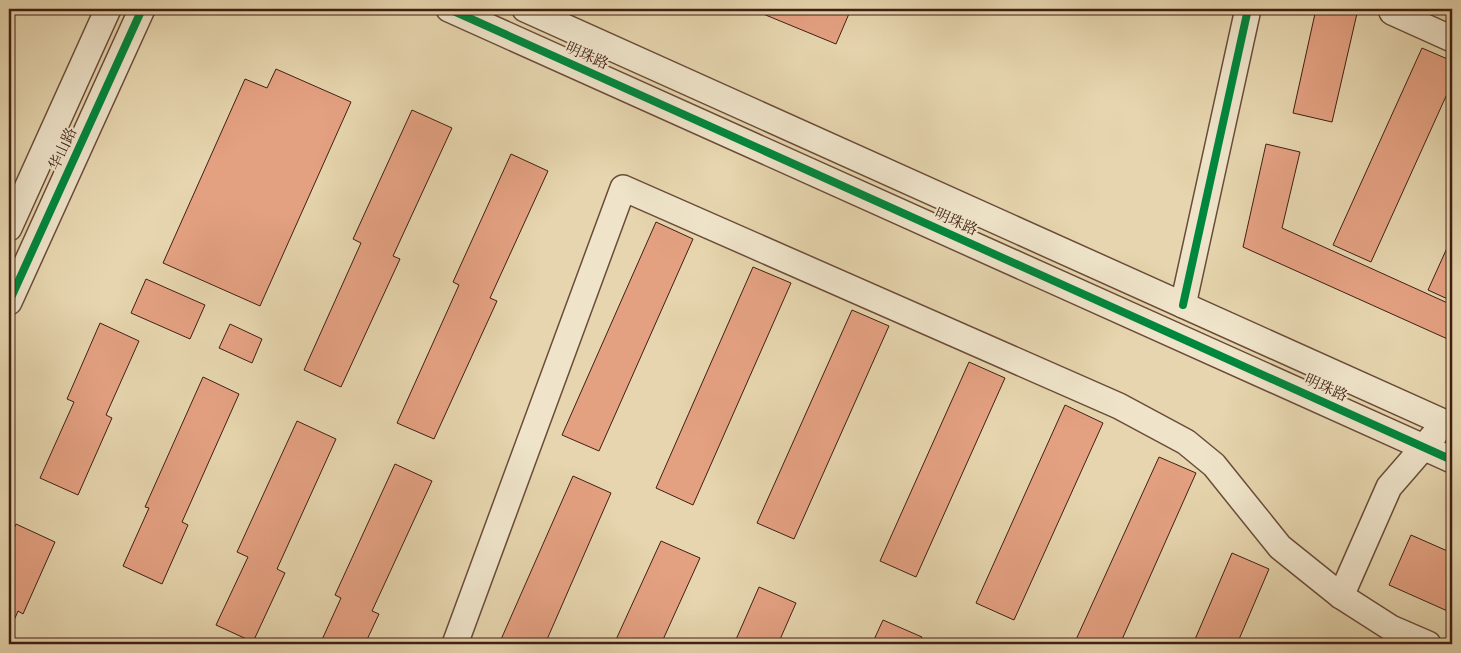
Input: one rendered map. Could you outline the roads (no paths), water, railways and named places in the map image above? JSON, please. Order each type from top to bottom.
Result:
[{"type":"street","name":"华山路","points":[[9,228],[108,9]]},
{"type":"street","name":"华山路","points":[[9,302],[142,9]]},
{"type":"street","name":"明珠路","points":[[449,9],[1452,460]]},
{"type":"street","name":"明珠路","points":[[524,9],[1183,305],[1450,421]]},
{"type":"street","points":[[1183,305],[1248,9]]},
{"type":"street","points":[[1393,9],[1392,12],[1452,39]]},
{"type":"street","points":[[455,644],[623,188],[1119,406],[1186,442],[1214,465],[1280,547],[1341,596],[1391,628],[1428,644]]},
{"type":"street","points":[[1341,596],[1389,487],[1450,421]]}]
